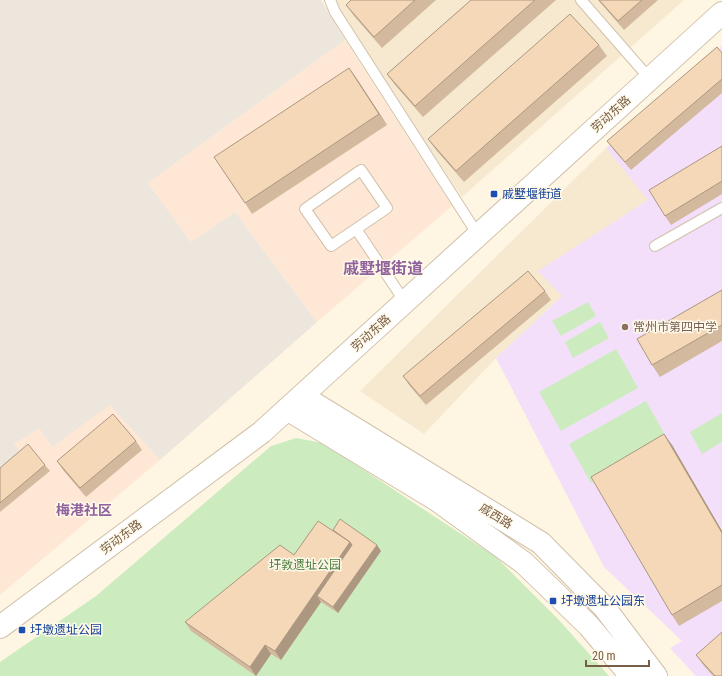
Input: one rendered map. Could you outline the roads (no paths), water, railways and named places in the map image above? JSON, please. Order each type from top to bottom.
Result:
[{"type":"street","name":"劳动东路","points":[[0,627],[262,432],[722,13]]},
{"type":"street","name":"戚西路","points":[[294,403],[438,500],[524,563],[589,626],[631,676]]},
{"type":"street","name":"戚西路","points":[[294,403],[540,543],[604,607],[656,676]]},
{"type":"lane","points":[[330,0],[335,12],[478,235]]},
{"type":"lane","points":[[581,0],[650,79]]},
{"type":"lane","points":[[362,170],[387,208],[356,229],[331,246],[305,208],[362,170]]},
{"type":"lane","points":[[655,246],[722,208]]},
{"type":"lane","points":[[356,229],[405,302]]},
{"type":"place","name":"戚墅堰街道","points":[[494,194]]},
{"type":"place","name":"常州市第四中学","points":[[625,327]]},
{"type":"place","name":"圩墩遗址公园东","points":[[553,601]]},
{"type":"place","name":"圩墩遗址公园","points":[[22,630]]},
{"type":"district","name":"戚墅堰街道","points":[[383,268]]},
{"type":"district","name":"梅港社区","points":[[84,510]]},
{"type":"park label","name":"圩敦遗址公园","points":[[305,565]]}]
